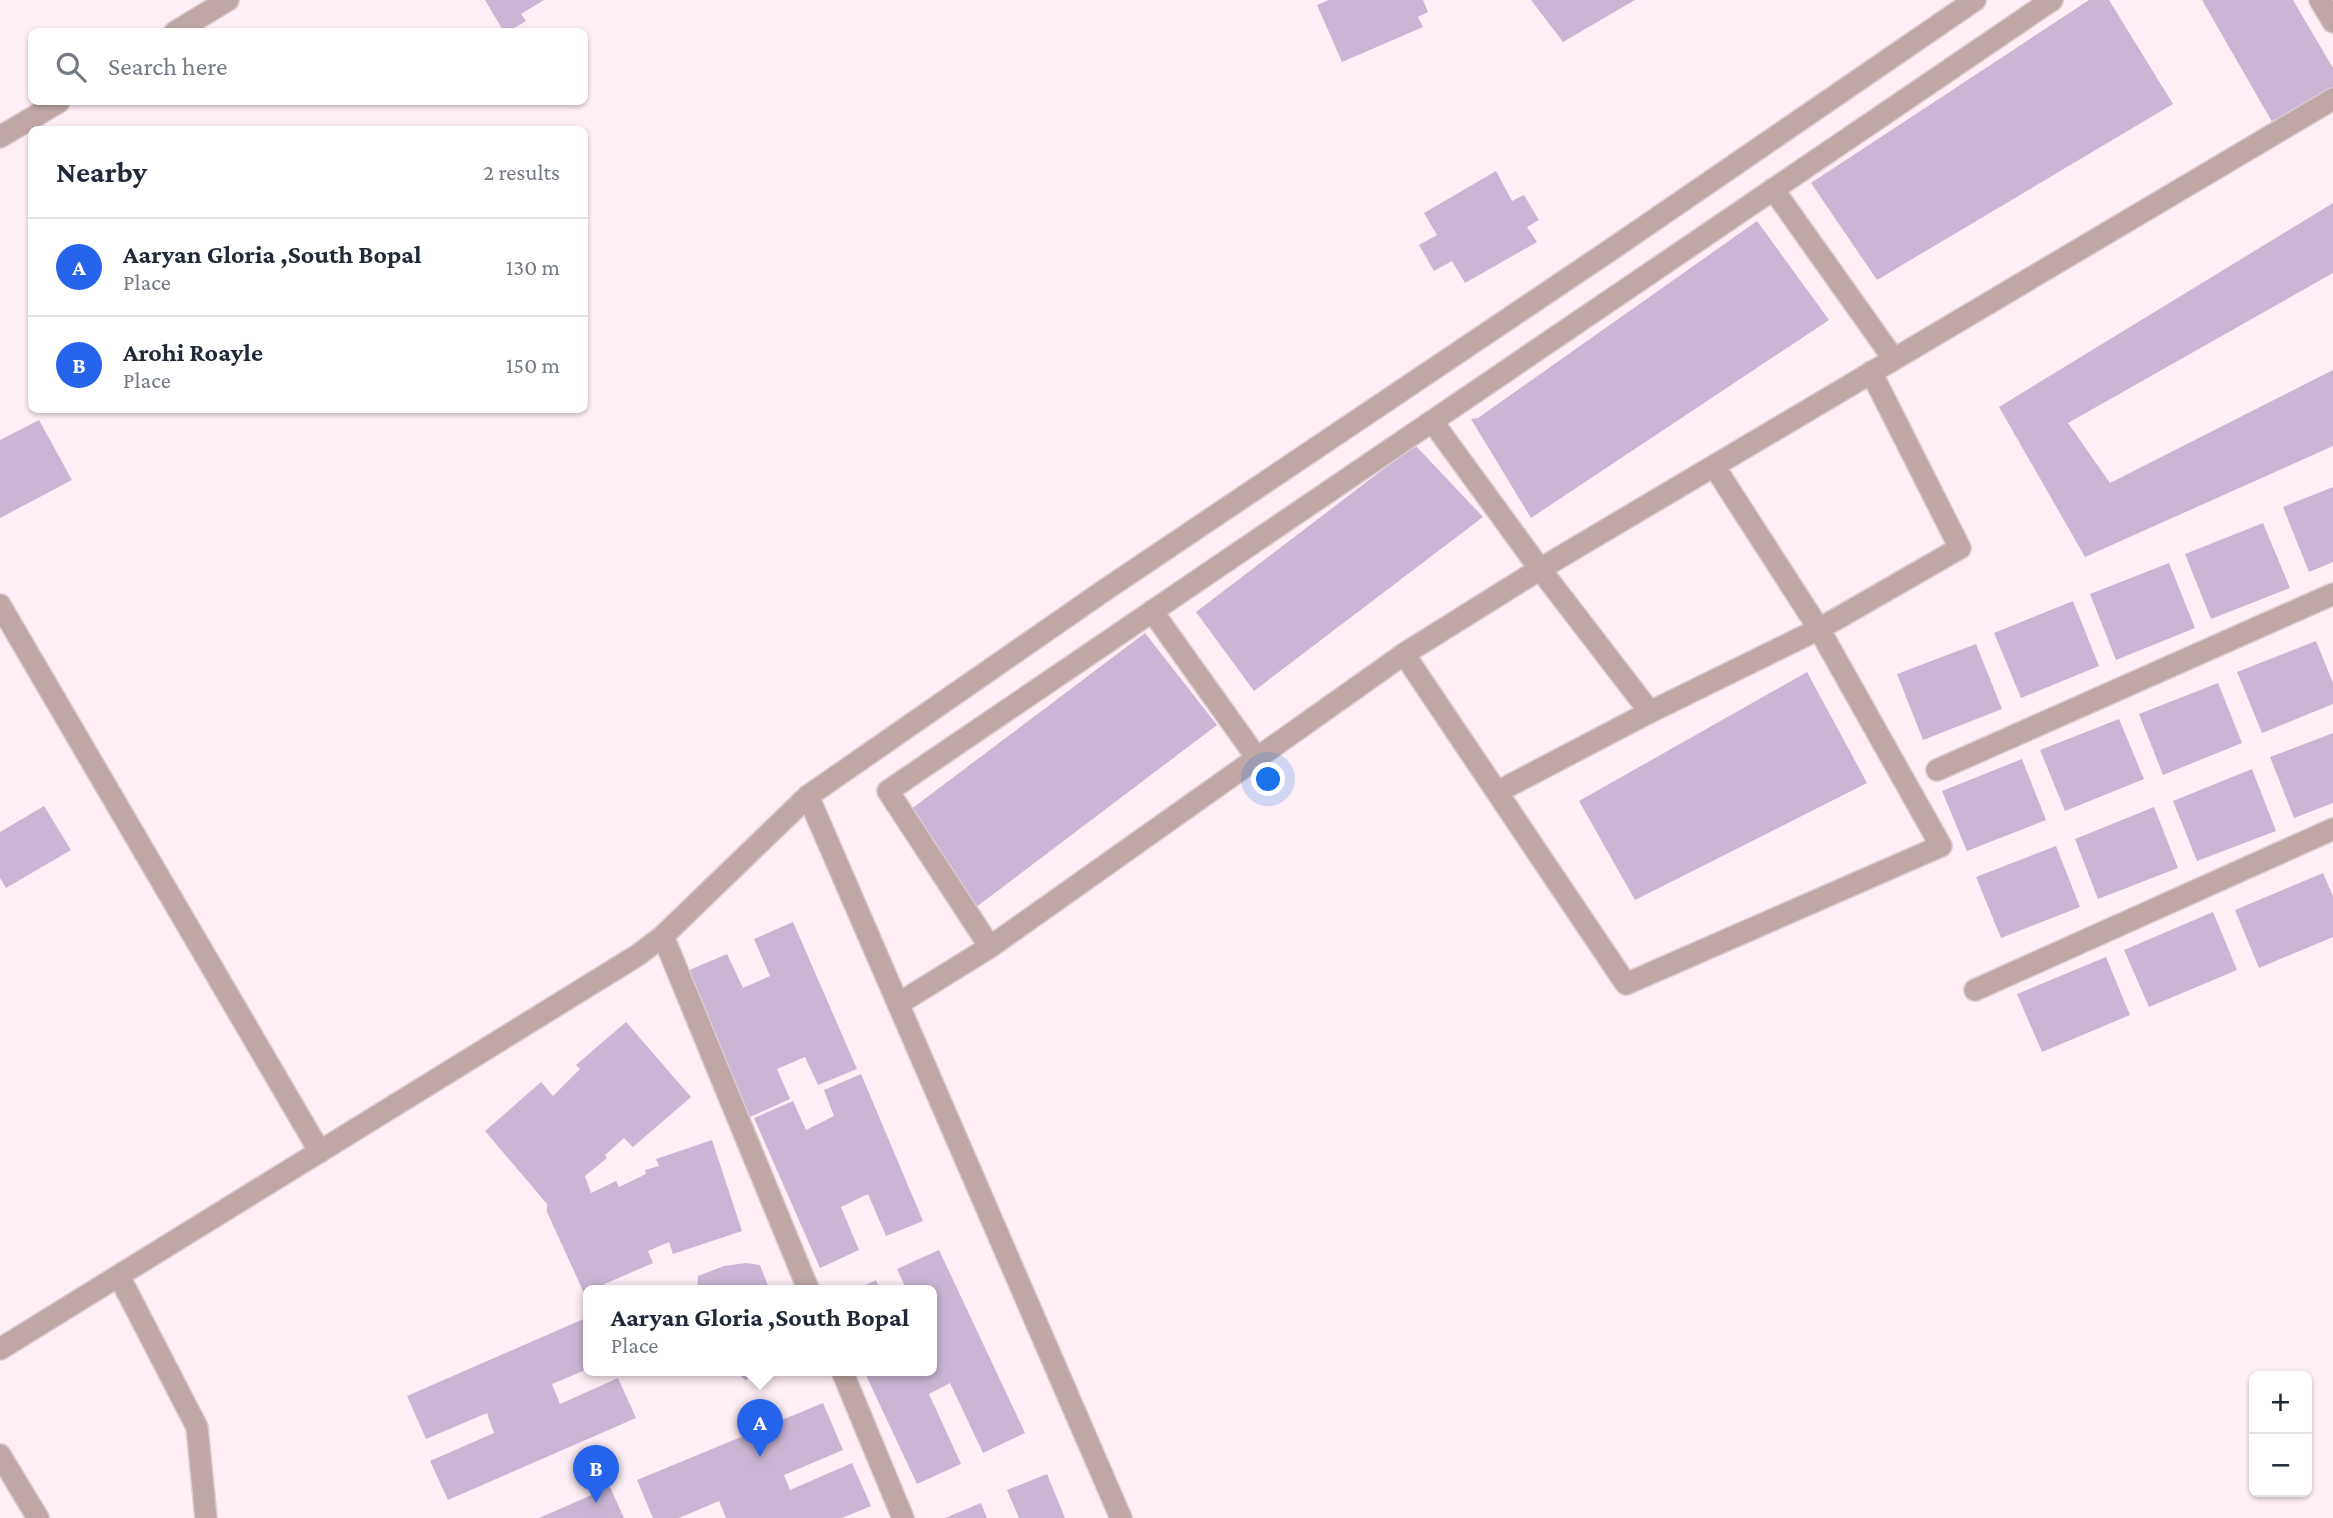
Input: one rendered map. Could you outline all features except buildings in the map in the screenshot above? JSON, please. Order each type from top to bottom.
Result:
[{"type":"street","points":[[182,28],[228,0]]},
{"type":"street","points":[[0,1349],[638,955],[663,936],[808,796],[1125,576],[1975,0]]},
{"type":"street","points":[[990,947],[888,791],[2052,0]]},
{"type":"street","points":[[2320,0],[2333,22]]},
{"type":"street","points":[[898,1004],[990,947],[1404,654],[1540,569],[2333,99]]},
{"type":"street","points":[[0,137],[54,105]]},
{"type":"street","points":[[1773,189],[1894,358]]},
{"type":"street","points":[[1497,792],[1650,712],[1819,629],[1960,548],[1871,372]]},
{"type":"street","points":[[1432,421],[1540,569],[1650,712]]},
{"type":"street","points":[[1404,654],[1626,984],[1941,846],[1819,629],[1714,466]]},
{"type":"street","points":[[1937,770],[2333,594]]},
{"type":"street","points":[[0,605],[320,1152]]},
{"type":"street","points":[[1152,611],[1257,758]]},
{"type":"street","points":[[808,796],[1121,1518]]},
{"type":"street","points":[[1975,990],[2333,829]]},
{"type":"street","points":[[663,936],[807,1285]]},
{"type":"street","points":[[119,1276],[197,1427],[206,1518]]},
{"type":"street","points":[[844,1376],[903,1518]]},
{"type":"street","points":[[0,1455],[38,1518]]},
{"type":"place","name":"Aaryan Gloria ,South Bopal","points":[[760,1457]]},
{"type":"place","name":"Arohi Roayle","points":[[596,1503]]}]
